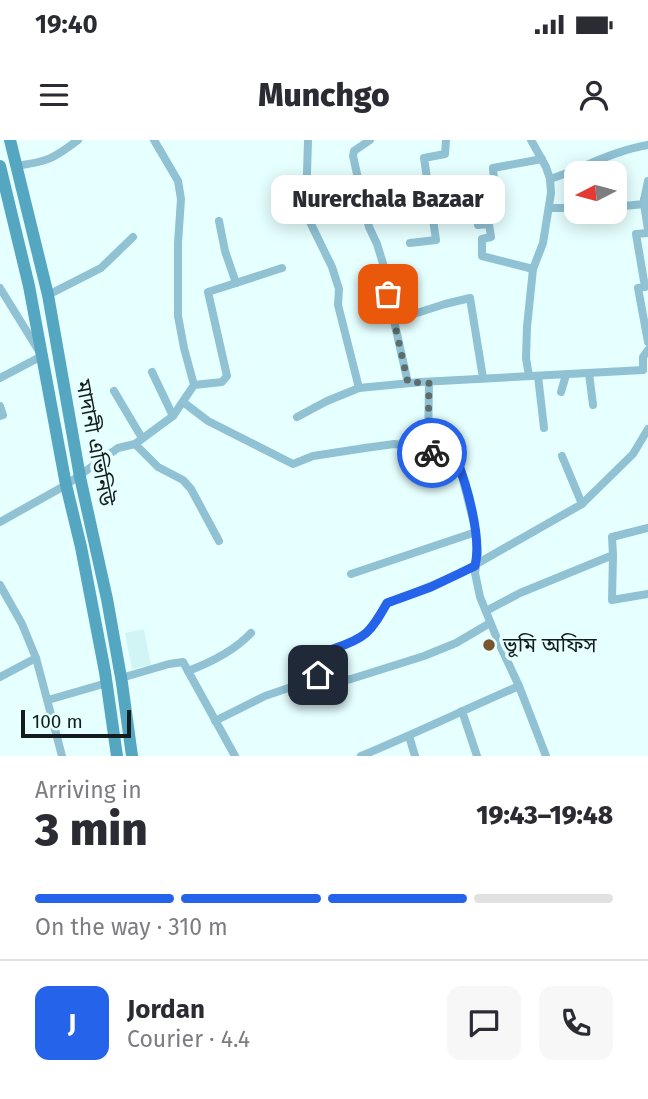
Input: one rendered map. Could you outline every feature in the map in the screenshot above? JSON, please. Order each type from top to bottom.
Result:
[{"type":"main road","name":"মাদানী এভিনিউ","points":[[10,140],[48,295],[79,477],[99,562],[121,678],[132,756]]},
{"type":"main road","name":"মাদানী এভিনিউ","points":[[0,166],[5,210],[29,286],[66,485],[81,547],[107,683],[117,756]]},
{"type":"street","points":[[15,166],[54,158],[78,140]]},
{"type":"street","points":[[0,522],[79,477],[118,448],[138,441],[173,415],[194,385],[178,316],[181,199],[178,181],[154,140]]},
{"type":"street","points":[[308,140],[306,205],[309,220],[332,267],[339,289],[338,305],[359,388]]},
{"type":"street","points":[[370,140],[354,151],[353,156],[369,227],[385,270],[408,383]]},
{"type":"street","points":[[410,243],[436,240],[424,158],[445,154],[446,140]]},
{"type":"street","points":[[528,376],[527,327],[533,269],[543,243],[549,208],[550,179],[531,140]]},
{"type":"street","points":[[550,179],[578,170],[610,154],[648,145]]},
{"type":"street","points":[[533,269],[482,256],[482,239],[491,237],[489,225],[478,225],[476,214],[458,215],[454,182],[494,180],[493,168],[542,159]]},
{"type":"street","points":[[648,181],[648,231],[635,234],[645,287],[638,288],[648,342]]},
{"type":"street","points":[[627,205],[646,202]]},
{"type":"street","points":[[549,208],[564,208]]},
{"type":"street","points":[[219,221],[225,251],[236,283]]},
{"type":"street","points":[[48,295],[101,268],[133,237]]},
{"type":"street","points":[[194,385],[222,382],[228,376],[208,292],[282,268]]},
{"type":"street","points":[[0,288],[42,356],[0,377]]},
{"type":"street","points":[[395,320],[470,298],[483,378]]},
{"type":"street","points":[[297,417],[359,388],[483,378],[645,373],[643,356],[648,351]]},
{"type":"street","points":[[152,372],[173,415]]},
{"type":"street","points":[[589,373],[593,405]]},
{"type":"street","points":[[561,392],[566,375]]},
{"type":"street","points":[[538,376],[544,428]]},
{"type":"street","points":[[429,382],[428,448],[431,453],[450,452],[456,458],[476,532],[476,583],[480,597],[546,756]]},
{"type":"street","points":[[114,391],[138,441],[158,467],[183,480],[191,489],[219,541]]},
{"type":"street","points":[[183,402],[208,421],[293,464],[313,456],[365,447],[394,444],[428,448]]},
{"type":"street","points":[[0,406],[4,415],[0,416]]},
{"type":"street","points":[[215,721],[265,696],[303,683],[333,668],[333,649],[357,641],[374,626],[387,603],[431,587],[475,566],[582,505],[633,454],[648,429]]},
{"type":"street","points":[[562,456],[582,505]]},
{"type":"street","points":[[648,528],[612,537],[612,600],[648,594]]},
{"type":"street","points":[[351,575],[476,532]]},
{"type":"street","points":[[486,611],[520,593],[613,555]]},
{"type":"street","points":[[0,585],[22,624],[36,658],[62,756]]},
{"type":"street","points":[[335,682],[424,656],[456,643],[490,623]]},
{"type":"street","points":[[188,671],[221,657],[251,633]]},
{"type":"street","points":[[0,677],[36,658]]},
{"type":"street","points":[[121,678],[183,662],[235,756]]},
{"type":"street","points":[[48,700],[107,683]]},
{"type":"street","points":[[361,756],[519,687]]},
{"type":"street","points":[[461,711],[477,756]]},
{"type":"street","points":[[409,736],[415,756]]},
{"type":"shaded area","points":[[144,629],[151,665],[132,669],[125,633]]},
{"type":"way so far","points":[[388,294],[408,383],[429,382],[428,448],[432,453]]},
{"type":"place","name":"Nurerchala Bazaar","points":[[388,294]]},
{"type":"place","name":"ভূমি অফিস","points":[[489,645]]},
{"type":"route","points":[[318,675],[333,668],[333,649],[357,641],[374,626],[387,603],[431,587],[475,566],[478,554],[476,532],[460,468],[454,454],[432,453]]}]
